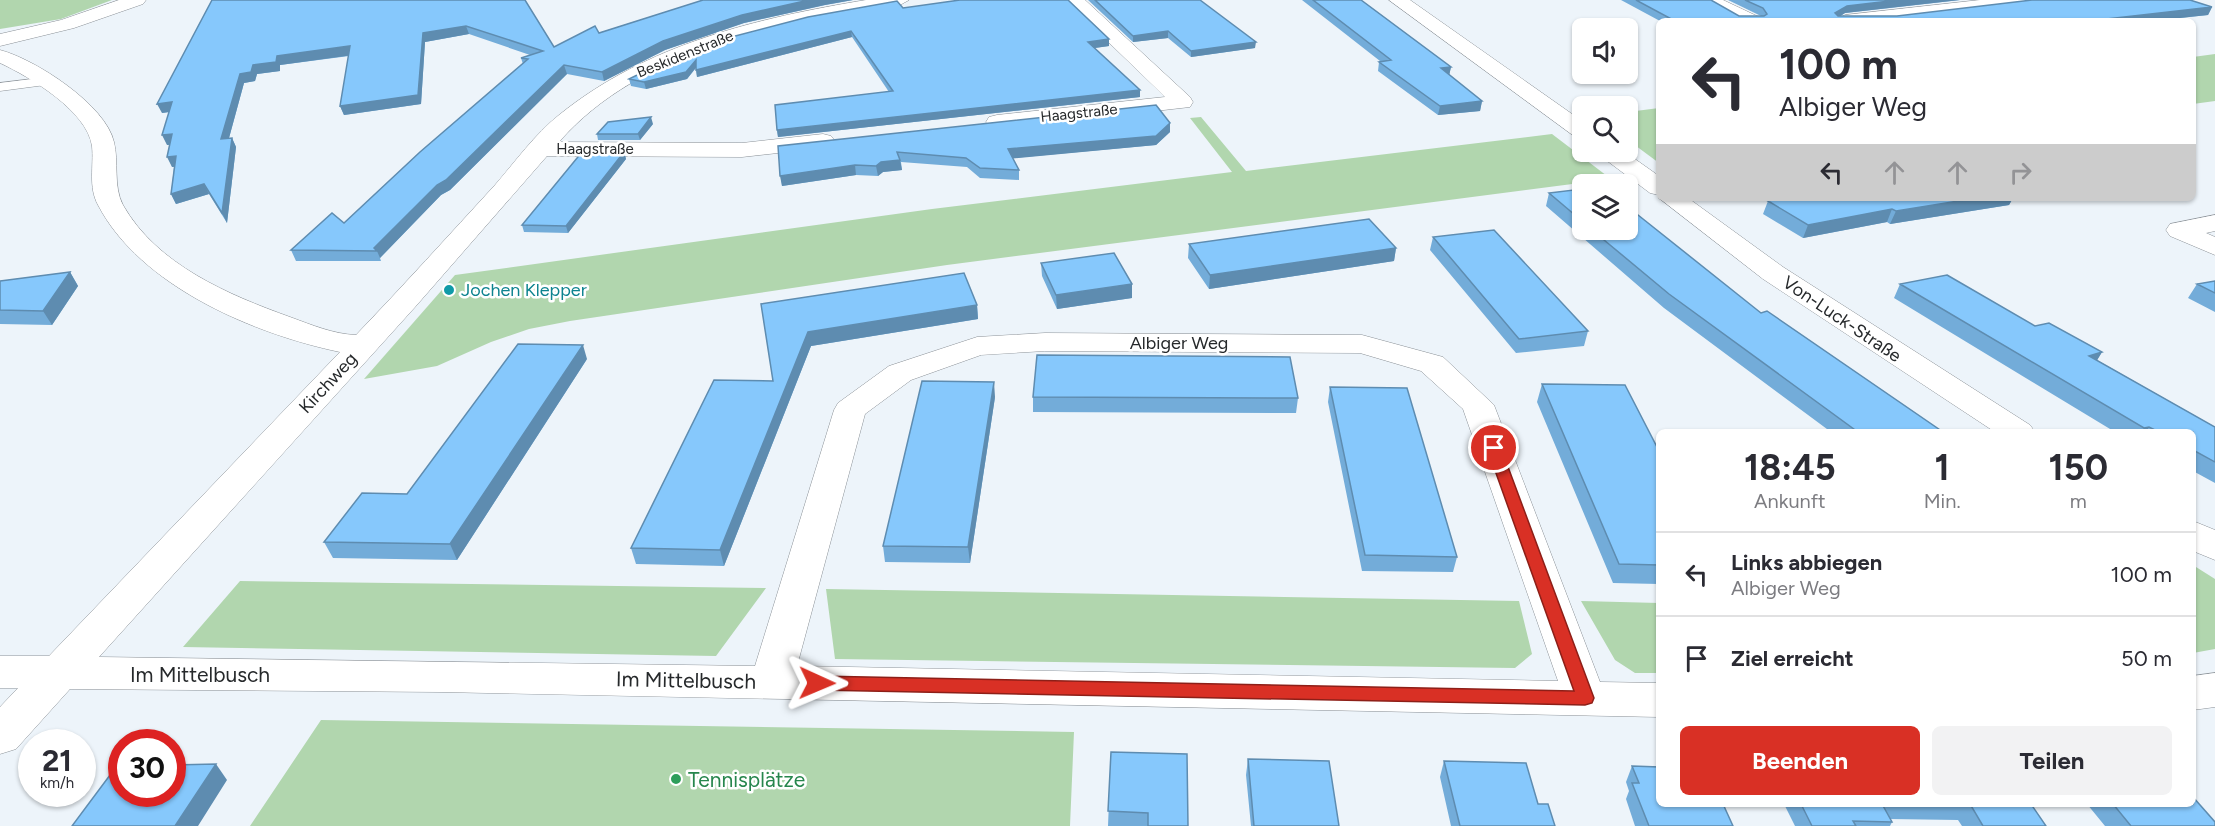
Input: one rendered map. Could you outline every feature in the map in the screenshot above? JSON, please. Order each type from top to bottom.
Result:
[{"type":"street","points":[[0,40],[67,24],[137,0]]},
{"type":"street","name":"Beskidenstraße","points":[[364,345],[540,148],[566,121],[609,88],[652,65],[708,42],[803,16],[900,0]]},
{"type":"street","name":"Haagstraße","points":[[974,125],[1182,102],[1074,0]]},
{"type":"street","points":[[1398,0],[1572,124]]},
{"type":"street","points":[[1708,0],[1746,18]]},
{"type":"street","points":[[1871,18],[2028,0]]},
{"type":"street","name":"Kirchweg","points":[[0,56],[48,81],[70,97],[101,135],[109,201],[128,231],[155,259],[195,287],[250,313],[336,344],[364,345]]},
{"type":"street","name":"Haagstraße","points":[[540,148],[742,150],[847,139]]},
{"type":"street","points":[[1624,162],[1656,186]]},
{"type":"street","name":"Von-Luck-Straße","points":[[1676,201],[1773,273],[2013,429]]},
{"type":"street","points":[[2215,223],[2179,230],[2215,247]]},
{"type":"street","name":"Albiger Weg","points":[[771,682],[850,410],[900,373],[977,346],[1045,342],[1362,344],[1432,363],[1478,405],[1585,698]]},
{"type":"street","name":"Kirchweg","points":[[0,736],[364,345]]},
{"type":"street","points":[[2196,536],[2215,547]]},
{"type":"street","name":"Im Mittelbusch","points":[[0,672],[428,676],[1656,700]]},
{"type":"street","points":[[2196,693],[2215,690]]},
{"type":"lane","points":[[0,87],[48,81]]},
{"type":"green space","points":[[0,0],[112,0],[61,19],[0,29]]},
{"type":"green space","points":[[2215,54],[2215,101],[2196,104],[2196,57]]},
{"type":"green space","points":[[1656,108],[1656,161],[1638,147],[1638,111]]},
{"type":"green space","points":[[1201,117],[1246,171],[1552,134],[1572,149],[1572,162],[1589,162],[1604,174],[1572,174],[1572,184],[947,265],[570,321],[529,329],[491,342],[437,366],[364,379],[455,275],[932,209],[1232,172],[1190,118]]},
{"type":"green space","points":[[2196,567],[2215,579],[2215,649],[2196,652]]},
{"type":"green space","points":[[240,581],[766,588],[716,656],[183,647]]},
{"type":"green space","points":[[826,589],[1519,601],[1532,654],[1515,668],[835,659]]},
{"type":"green space","points":[[1581,601],[1656,603],[1656,673],[1635,673],[1615,660]]},
{"type":"green space","name":"Tennisplätze","points":[[321,720],[1074,732],[1070,826],[250,826]]},
{"type":"building","points":[[212,0],[525,0],[554,47],[595,26],[599,33],[703,0],[809,0],[742,15],[663,41],[602,72],[564,65],[446,180],[437,185],[374,248],[377,251],[291,250],[332,213],[344,223],[420,152],[528,59],[521,58],[543,51],[466,26],[423,33],[418,95],[340,106],[350,46],[277,56],[276,62],[253,65],[251,72],[240,74],[221,139],[232,138],[222,213],[204,184],[171,194],[176,156],[167,157],[172,134],[162,135],[172,102],[157,104]]},
{"type":"building","points":[[960,0],[1068,0],[1109,39],[1088,42],[1140,90],[777,130],[775,105],[893,91],[851,31],[696,70],[696,60],[686,72],[644,82],[629,79],[672,58],[716,41],[808,17],[897,1],[903,8]]},
{"type":"building","points":[[1095,0],[1200,0],[1256,42],[1191,51],[1168,31],[1133,36]]},
{"type":"building","points":[[1313,0],[1361,0],[1451,67],[1441,68],[1482,101],[1440,106],[1379,62],[1391,60]]},
{"type":"building","points":[[1636,0],[1711,0],[1739,16],[1767,14],[1763,8],[1745,0],[1898,0],[1847,6],[1835,13],[1838,16],[1897,16],[2032,0],[2190,0],[2212,7],[2115,18],[1669,18]]},
{"type":"building","points":[[1156,105],[1170,123],[1156,136],[1008,149],[1019,170],[980,168],[966,158],[897,152],[900,160],[881,162],[876,166],[855,165],[780,176],[778,146]]},
{"type":"building","points":[[651,117],[638,134],[597,134],[608,122]]},
{"type":"building","points":[[582,152],[624,152],[566,226],[522,225]]},
{"type":"building","points":[[1572,190],[1572,213],[1549,193]]},
{"type":"building","points":[[1768,201],[1958,201],[1896,211],[1892,209],[1808,225]]},
{"type":"building","points":[[1638,215],[1761,313],[1767,311],[1939,429],[1854,429],[1669,294],[1604,240],[1638,240]]},
{"type":"building","points":[[1369,219],[1396,248],[1210,275],[1189,244]]},
{"type":"building","points":[[1494,230],[1588,331],[1519,339],[1433,237]]},
{"type":"building","points":[[1114,253],[1132,284],[1056,295],[1041,263]]},
{"type":"building","points":[[70,272],[43,311],[0,310],[0,281]]},
{"type":"building","points":[[964,273],[977,305],[808,332],[720,550],[631,548],[714,380],[773,381],[761,304]]},
{"type":"building","points":[[1947,275],[2035,326],[2049,323],[2102,352],[2089,356],[2215,427],[2215,462],[2196,452],[2196,429],[2144,428],[1900,284]]},
{"type":"building","points":[[2215,281],[2215,293],[2197,284]]},
{"type":"building","points":[[518,344],[583,345],[450,544],[324,542],[362,493],[407,494]]},
{"type":"building","points":[[1037,355],[1290,357],[1298,398],[1033,397]]},
{"type":"building","points":[[922,381],[994,382],[968,547],[883,546]]},
{"type":"building","points":[[1542,384],[1625,385],[1656,445],[1656,565],[1619,564]]},
{"type":"building","points":[[1330,387],[1407,388],[1457,557],[1365,555]]},
{"type":"building","points":[[1111,752],[1187,754],[1188,826],[1148,826],[1148,813],[1108,811]]},
{"type":"building","points":[[1248,759],[1329,761],[1339,826],[1254,826]]},
{"type":"building","points":[[1444,761],[1526,763],[1538,804],[1548,804],[1555,826],[1460,826]]},
{"type":"building","points":[[216,764],[175,826],[72,826],[86,807],[96,807],[96,794],[108,778],[108,807],[186,807],[186,765]]},
{"type":"building","points":[[1632,766],[1656,767],[1656,807],[1724,807],[1733,826],[1649,826],[1632,783],[1639,783]]},
{"type":"building","points":[[2196,800],[2215,822],[2215,826],[2131,826],[2115,807],[2196,807]]},
{"type":"building","points":[[1802,807],[1884,807],[1892,822],[1853,821],[1856,826],[1812,826]]},
{"type":"building","points":[[1972,807],[2033,807],[2046,826],[1983,826]]},
{"type":"place","name":"Jochen Klepper","points":[[449,290]]},
{"type":"place","name":"Tennisplätze","points":[[676,779]]},
{"type":"route","points":[[817,683],[1585,698],[1494,448]]}]
